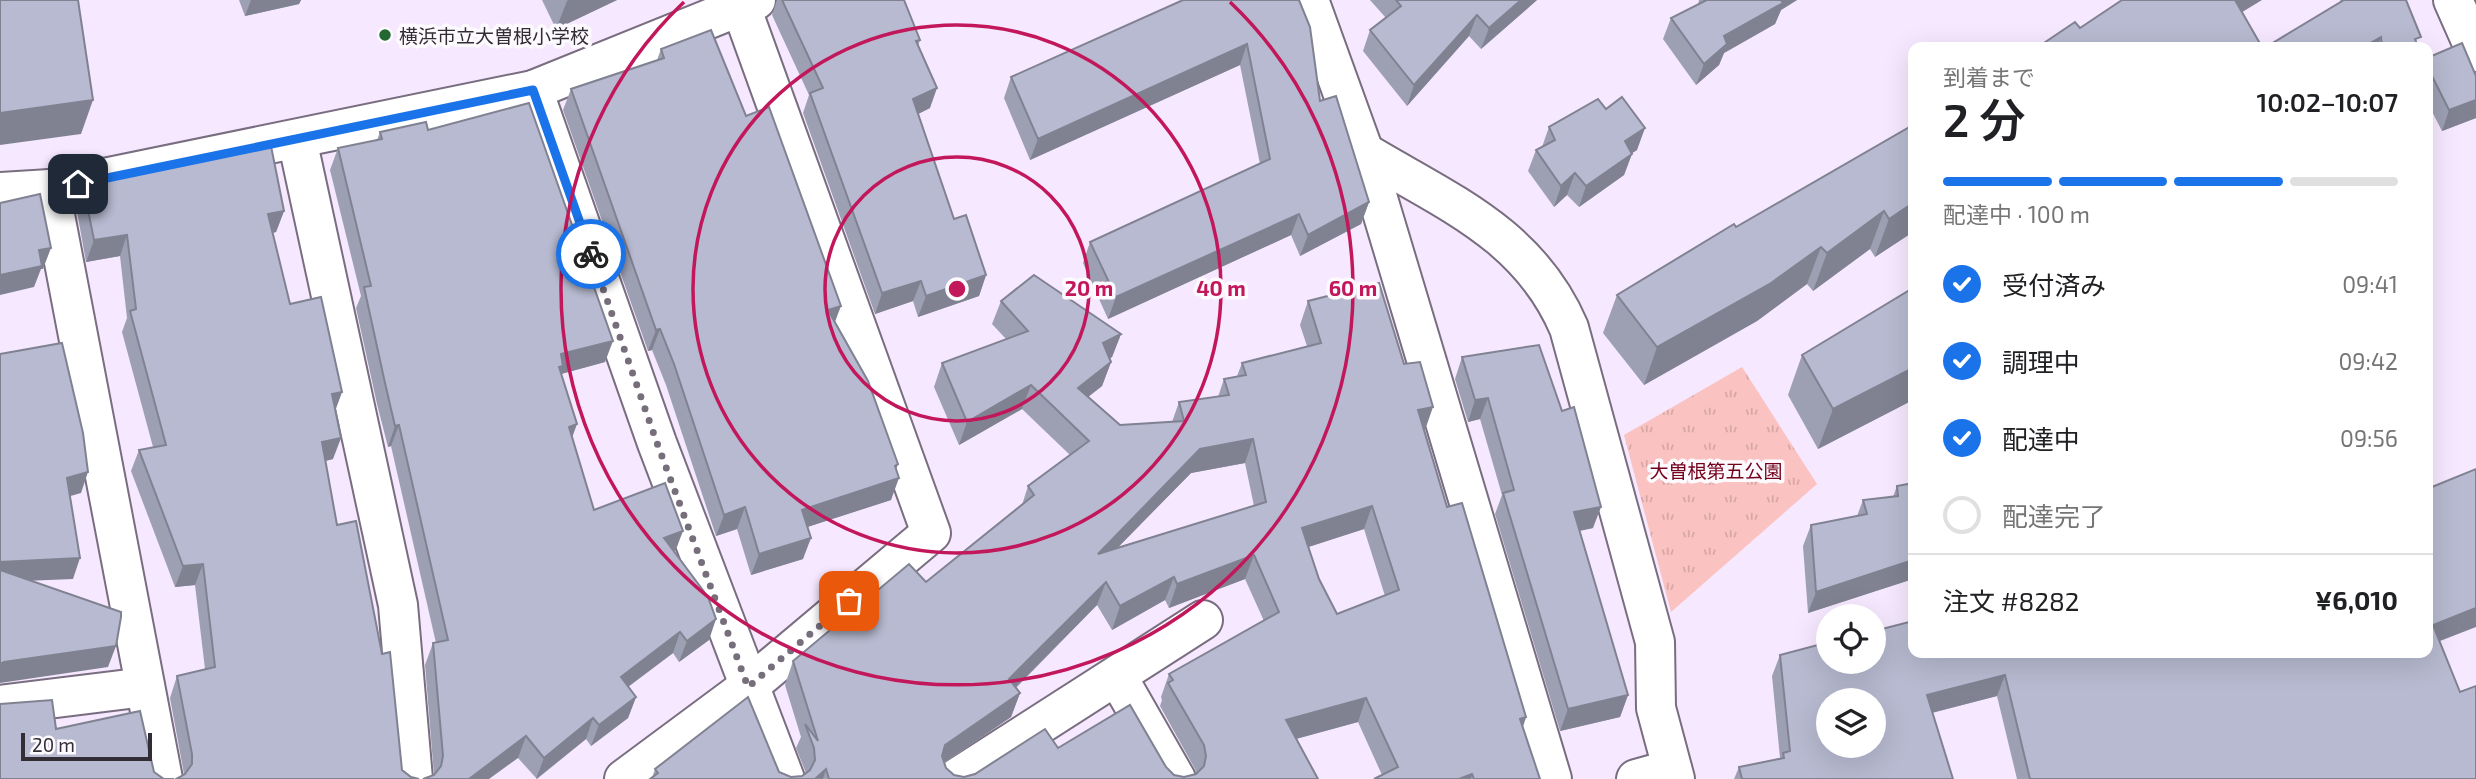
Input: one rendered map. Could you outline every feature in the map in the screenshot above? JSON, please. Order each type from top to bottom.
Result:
[{"type":"street","points":[[1309,0],[1364,152],[1552,779]]},
{"type":"street","points":[[2453,0],[2476,52]]},
{"type":"street","points":[[0,192],[50,189],[533,90],[748,4],[931,533],[748,687],[624,779]]},
{"type":"street","points":[[533,90],[657,443],[785,779]]},
{"type":"street","points":[[297,139],[398,605],[413,779]]},
{"type":"street","points":[[1364,152],[1493,229],[1526,258],[1557,300],[1569,328],[1655,642],[1661,775]]},
{"type":"street","points":[[50,189],[163,779]]},
{"type":"street","points":[[955,779],[1203,620]]},
{"type":"street","points":[[1117,676],[1176,779]]},
{"type":"street","points":[[0,705],[145,687]]},
{"type":"green space","name":"大曽根第五公園","points":[[1742,367],[1817,484],[1671,612],[1624,435]]},
{"type":"building","points":[[0,0],[78,0],[93,100],[0,113]]},
{"type":"building","points":[[782,0],[904,0],[920,40],[916,41],[937,88],[913,99],[954,219],[966,215],[986,275],[926,296],[921,281],[882,293],[810,93],[823,88]]},
{"type":"building","points":[[1183,0],[1299,0],[1310,27],[1320,101],[1336,96],[1369,202],[1308,235],[1299,214],[1116,297],[1090,242],[1270,159],[1247,44],[1038,139],[1011,77]]},
{"type":"building","points":[[1396,0],[1521,0],[1489,28],[1477,15],[1414,85],[1370,30],[1401,6]]},
{"type":"building","points":[[1704,0],[1781,0],[1783,3],[1724,36],[1727,44],[1704,64],[1671,18]]},
{"type":"building","points":[[2122,0],[2235,0],[2259,42],[2045,42],[2075,22],[2080,28]]},
{"type":"building","points":[[2344,0],[2406,0],[2421,37],[2415,39],[2416,42],[2382,42],[2381,37],[2372,42],[2274,42]]},
{"type":"building","points":[[711,30],[746,116],[769,107],[841,306],[828,310],[868,381],[898,464],[895,466],[899,478],[802,510],[811,538],[759,554],[745,507],[724,515],[674,364],[660,329],[656,330],[571,89],[664,58],[661,49]]},
{"type":"building","points":[[2462,43],[2476,76],[2476,100],[2449,110],[2433,78],[2433,55]]},
{"type":"building","points":[[1622,97],[1645,128],[1625,141],[1632,154],[1586,186],[1575,173],[1561,186],[1536,150],[1555,140],[1549,127],[1598,99],[1606,109]]},
{"type":"building","points":[[529,103],[613,341],[561,354],[563,366],[559,367],[577,424],[569,427],[594,510],[665,483],[683,531],[664,538],[708,597],[716,619],[687,641],[680,632],[621,677],[636,697],[599,725],[593,718],[544,758],[526,736],[469,779],[423,779],[434,775],[441,766],[443,756],[433,643],[448,640],[399,425],[395,426],[385,383],[364,287],[371,286],[338,148],[382,139],[380,132],[426,122],[428,130]]},
{"type":"building","points":[[1908,128],[1908,206],[1889,219],[1884,211],[1827,253],[1821,247],[1771,283],[1657,347],[1617,295],[1734,224],[1736,227]]},
{"type":"building","points":[[271,146],[284,211],[268,214],[290,304],[321,297],[342,392],[332,394],[341,438],[322,442],[337,525],[356,521],[382,654],[390,652],[402,770],[419,779],[176,779],[185,774],[192,764],[177,676],[215,667],[203,564],[183,566],[139,450],[166,445],[130,311],[136,309],[127,235],[94,240],[83,185]]},
{"type":"building","points":[[40,194],[51,248],[39,250],[42,266],[0,275],[0,203]]},
{"type":"building","points":[[1034,275],[1121,334],[1103,343],[1111,362],[1078,388],[1120,425],[1184,421],[1179,402],[1229,395],[1224,379],[1246,375],[1242,363],[1321,343],[1308,301],[1379,283],[1404,364],[1420,362],[1433,407],[1418,410],[1447,507],[1462,503],[1526,717],[1520,719],[1540,779],[1474,779],[1472,774],[1459,779],[1374,779],[1398,767],[1366,698],[1286,720],[1318,779],[829,779],[826,769],[815,779],[650,779],[658,773],[655,769],[748,697],[779,772],[791,777],[802,776],[810,770],[815,760],[814,748],[805,724],[818,741],[793,661],[909,564],[926,582],[1034,495],[1028,486],[1089,441],[1031,385],[967,422],[942,363],[1028,331],[1001,301]],"holes":[[[1253,439],[1266,502],[1098,554],[1200,449]],[[1372,506],[1399,590],[1337,614],[1319,579],[1302,528]],[[1254,555],[1279,612],[1169,674],[1173,680],[1168,683],[1204,745],[1204,766],[1196,774],[1184,777],[1174,775],[1166,767],[1130,705],[1058,748],[1045,729],[975,774],[964,777],[954,775],[946,768],[942,756],[945,745],[1020,693],[1009,679],[1106,582],[1120,606],[1174,577],[1177,584]]]},
{"type":"building","points":[[1908,291],[1908,371],[1833,409],[1802,355]]},
{"type":"building","points":[[62,343],[83,433],[88,472],[67,478],[80,558],[0,562],[0,354]]},
{"type":"building","points":[[1539,345],[1562,411],[1574,407],[1601,507],[1574,512],[1628,695],[1568,709],[1503,493],[1514,490],[1488,398],[1475,400],[1462,357]]},
{"type":"building","points":[[2476,469],[2476,608],[2433,625],[2433,487]]},
{"type":"building","points":[[1908,484],[1908,562],[1816,592],[1811,525],[1867,514],[1863,500],[1898,496],[1897,486]]},
{"type":"building","points":[[0,570],[121,612],[116,646],[0,664]]},
{"type":"building","points":[[1908,622],[1908,658],[2433,658],[2433,625],[2460,692],[2476,686],[2476,779],[2030,779],[2005,675],[1927,695],[1953,779],[1742,779],[1739,767],[1784,758],[1783,753],[1790,751],[1780,655],[1816,645],[1816,674],[1886,674],[1886,628]]},
{"type":"building","points":[[52,700],[56,729],[140,711],[154,772],[164,779],[0,779],[0,704]]},
{"type":"way so far","points":[[591,254],[657,443],[748,687],[849,601]]},
{"type":"place","name":"横浜市立大曽根小学校","points":[[385,35]]},
{"type":"route","points":[[78,184],[533,90],[591,254]]}]
